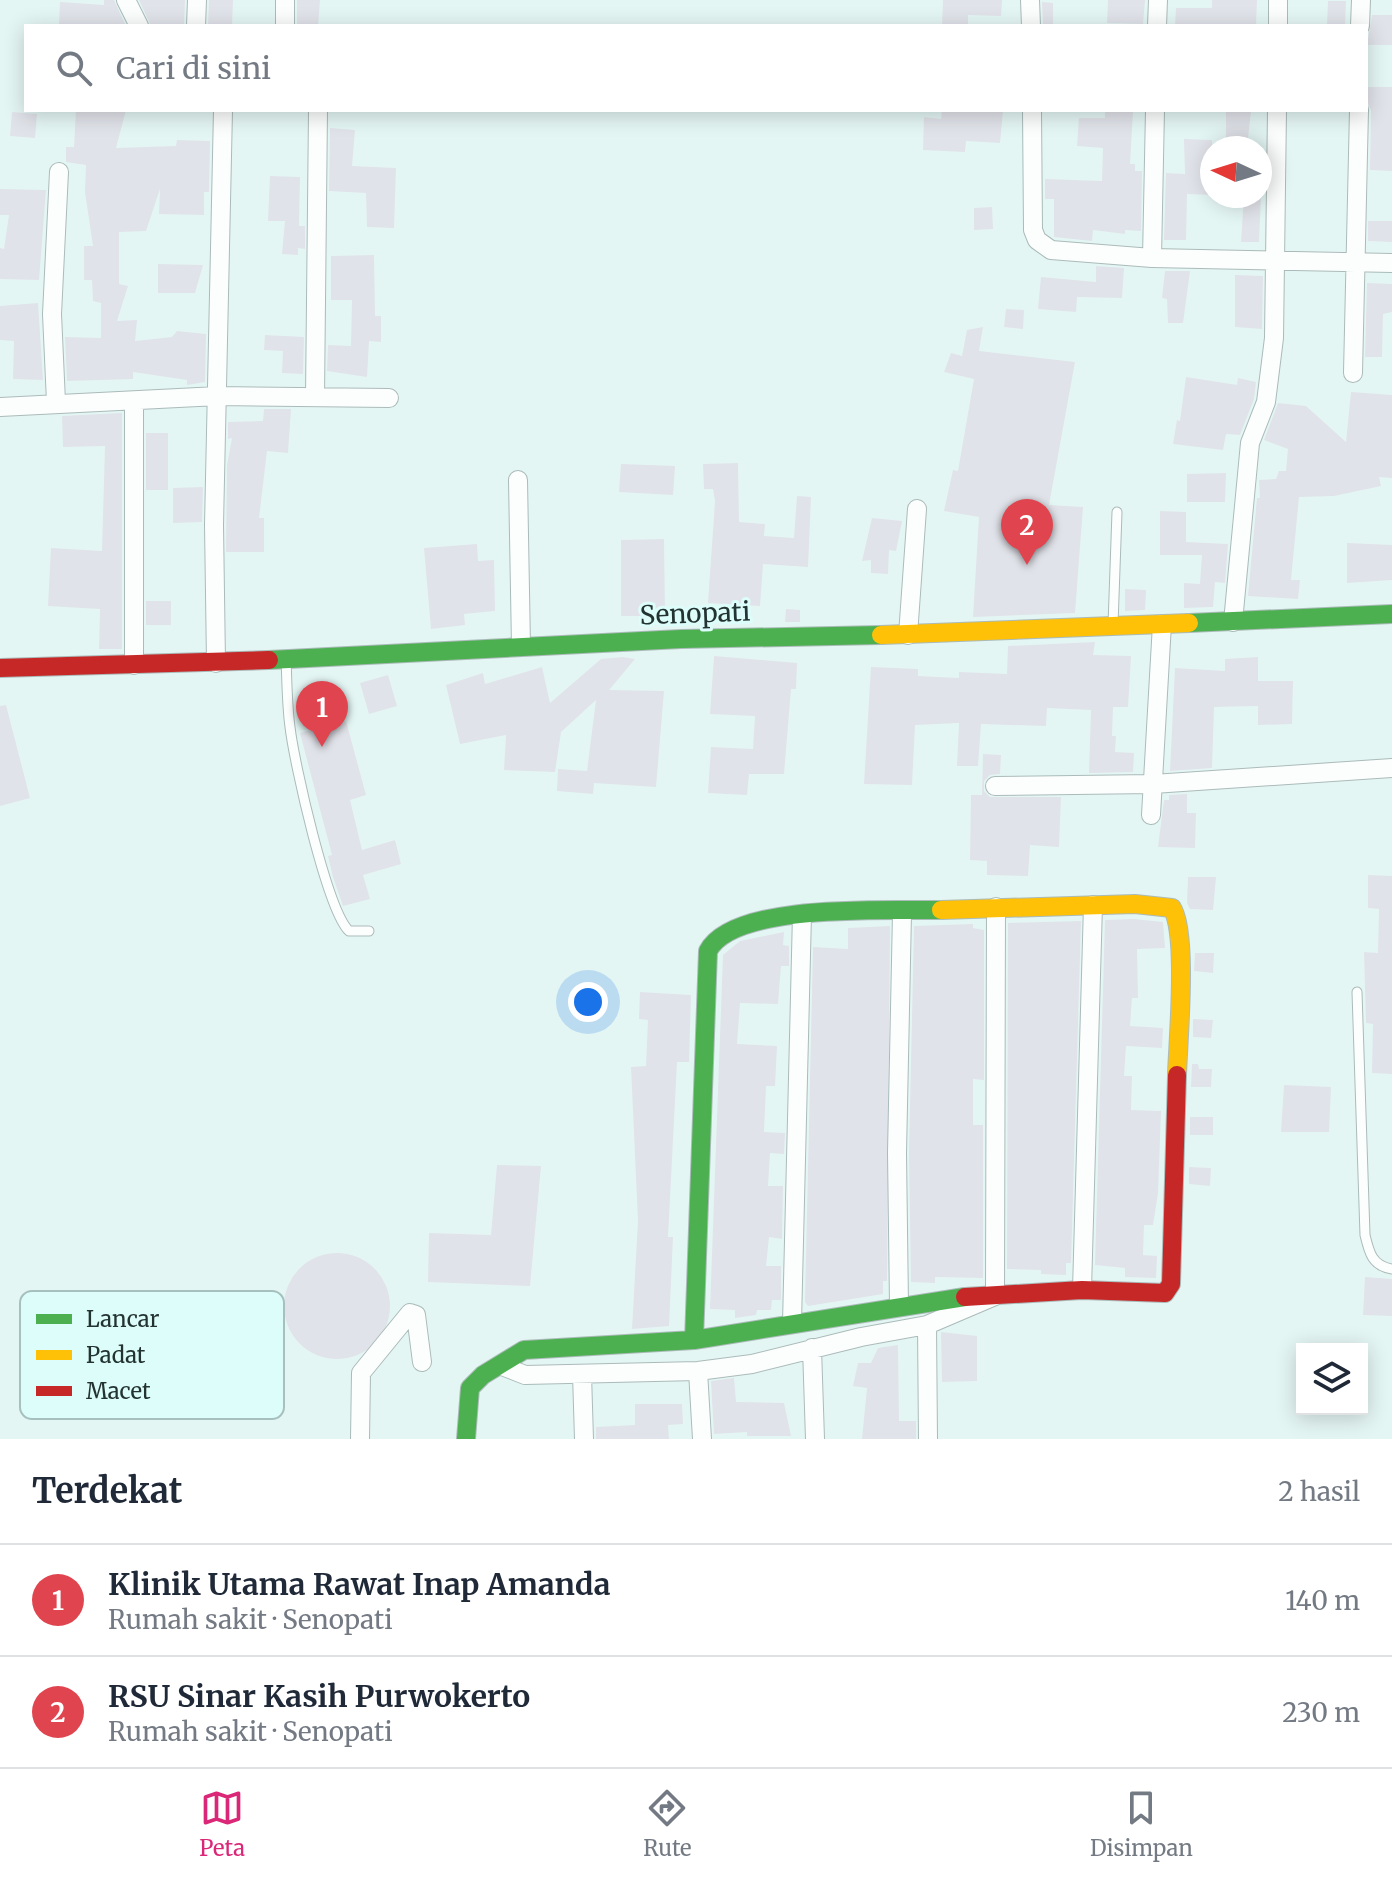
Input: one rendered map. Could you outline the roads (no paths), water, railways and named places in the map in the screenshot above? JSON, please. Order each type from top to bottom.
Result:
[{"type":"street","points":[[126,0],[138,24]]},
{"type":"street","points":[[196,24],[197,0]]},
{"type":"street","points":[[285,0],[285,24]]},
{"type":"street","points":[[1030,0],[1031,24]]},
{"type":"street","points":[[1157,24],[1158,0]]},
{"type":"street","points":[[1278,0],[1278,24]]},
{"type":"street","points":[[1360,24],[1361,0]]},
{"type":"street","points":[[216,663],[214,525],[223,112]]},
{"type":"street","points":[[315,397],[318,112]]},
{"type":"street","points":[[1032,112],[1033,230],[1037,240],[1051,250],[1152,258],[1392,263]]},
{"type":"street","points":[[1152,258],[1155,112]]},
{"type":"street","points":[[1233,622],[1250,443],[1269,387],[1276,262],[1277,112]]},
{"type":"street","points":[[1353,373],[1359,112]]},
{"type":"street","points":[[56,402],[52,314],[59,172]]},
{"type":"street","points":[[0,407],[218,396],[389,398]]},
{"type":"street","points":[[134,402],[134,665]]},
{"type":"street","points":[[518,480],[521,646]]},
{"type":"street","points":[[908,635],[917,509]]},
{"type":"street","name":"Senopati","points":[[0,668],[216,663],[521,646],[908,635],[1392,614]]},
{"type":"street","points":[[1151,815],[1162,624]]},
{"type":"street","points":[[995,786],[1153,784],[1392,768]]},
{"type":"street","points":[[1082,1290],[1093,905]]},
{"type":"street","points":[[466,1439],[470,1385],[480,1374],[502,1366],[524,1350],[694,1340],[859,1310],[995,1296],[1082,1290],[1165,1293],[1171,1284],[1178,1074],[1180,947],[1177,916],[1166,905],[996,907],[902,913],[802,914],[723,932],[708,951],[694,1340]]},
{"type":"street","points":[[995,1296],[996,907]]},
{"type":"street","points":[[899,1305],[897,1153],[902,913]]},
{"type":"street","points":[[792,1323],[802,914]]},
{"type":"street","points":[[502,1366],[525,1375],[698,1371],[752,1364],[861,1337],[927,1325],[995,1296]]},
{"type":"street","points":[[859,1310],[861,1337]]},
{"type":"street","points":[[360,1439],[361,1373],[410,1313],[416,1315],[422,1362]]},
{"type":"street","points":[[927,1325],[928,1439]]},
{"type":"street","points":[[747,1331],[752,1364]]},
{"type":"street","points":[[630,1346],[630,1374]]},
{"type":"street","points":[[812,1348],[815,1439]]},
{"type":"street","points":[[698,1371],[702,1439]]},
{"type":"street","points":[[582,1374],[584,1439]]},
{"type":"lane","points":[[1113,625],[1117,512]]},
{"type":"lane","points":[[286,659],[292,744],[335,912],[349,931],[369,931]]},
{"type":"lane","points":[[1357,992],[1365,1235],[1370,1257],[1383,1267],[1392,1269]]},
{"type":"place","name":"RSU Sinar Kasih Purwokerto","points":[[1027,565]]},
{"type":"place","name":"Klinik Utama Rawat Inap Amanda","points":[[322,747]]}]
